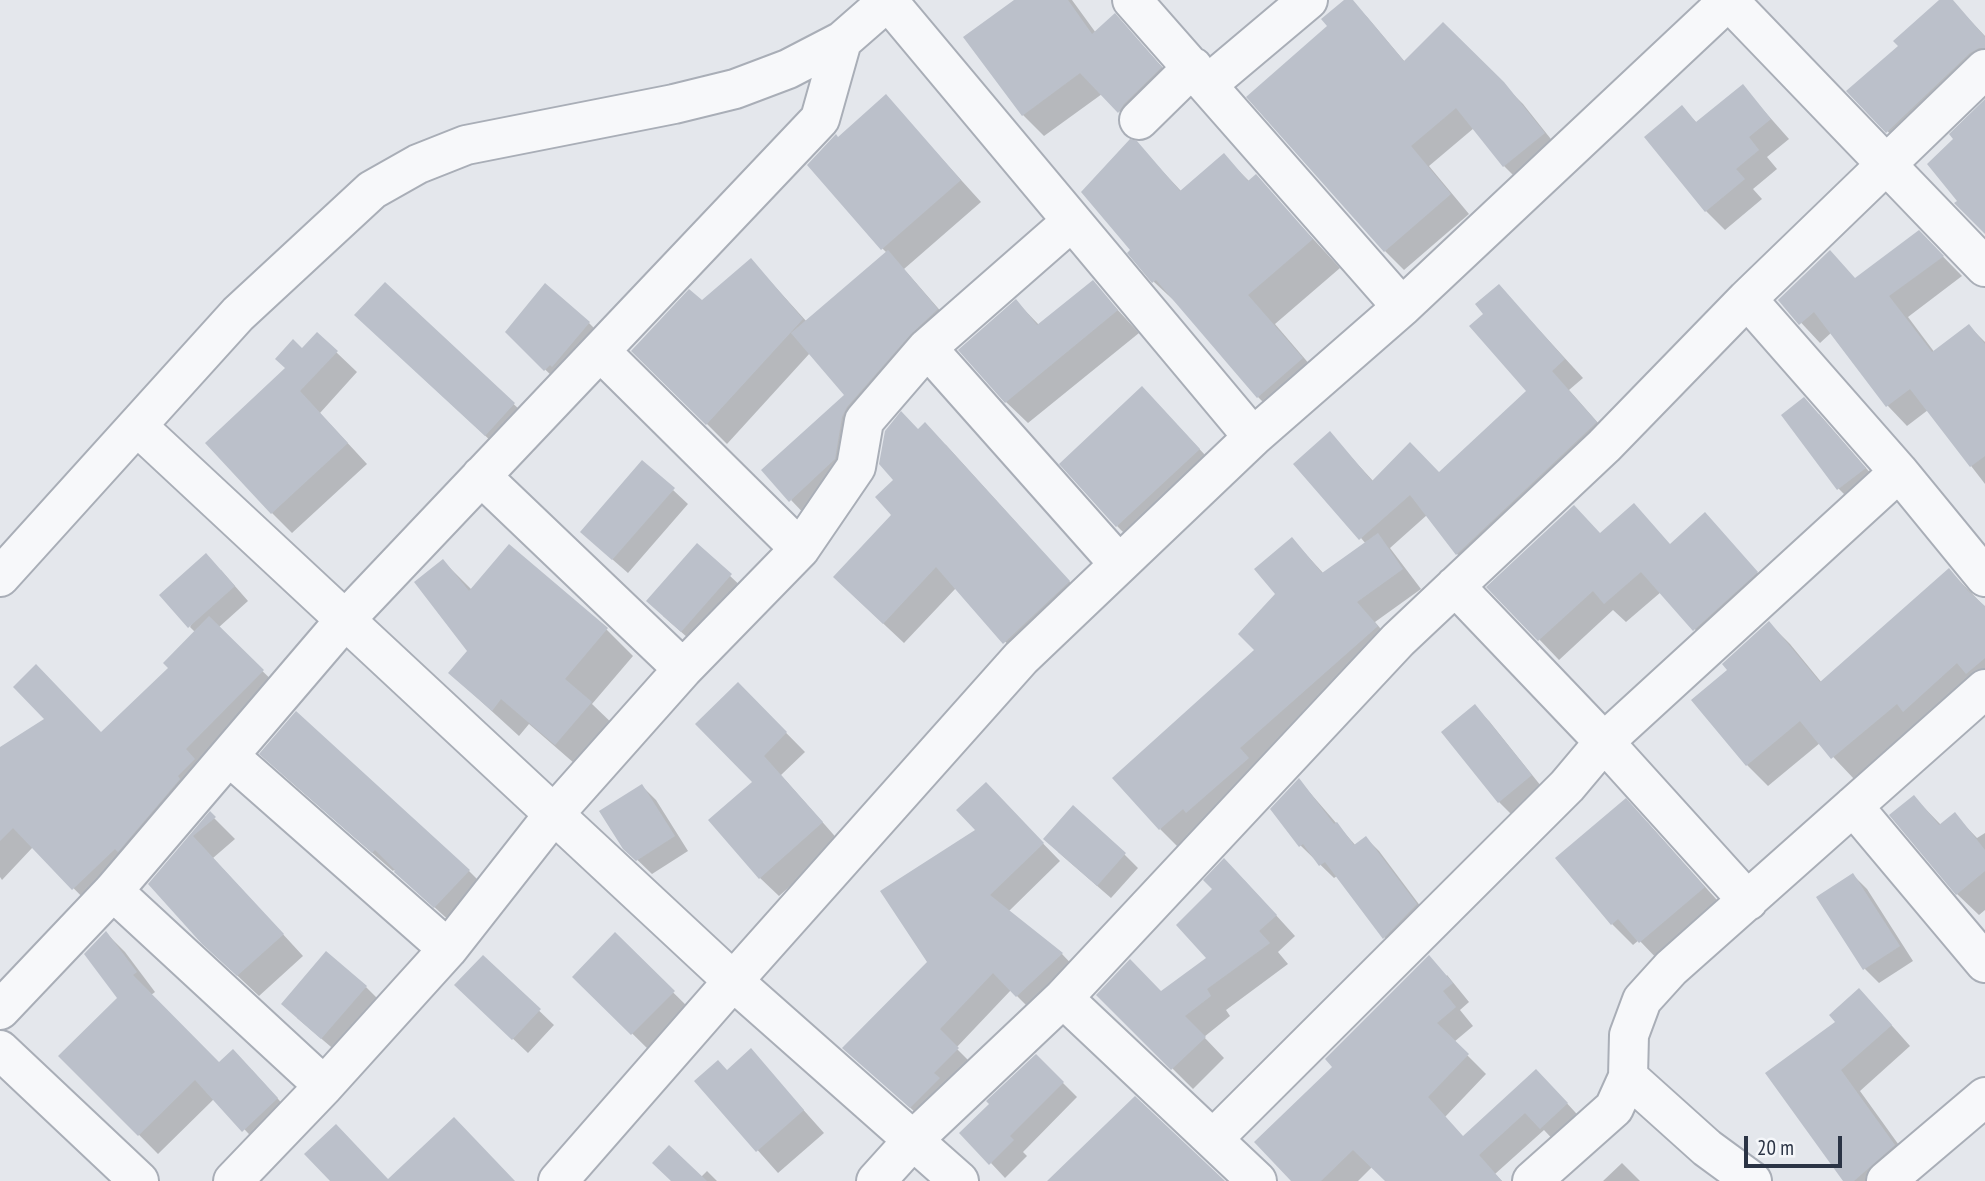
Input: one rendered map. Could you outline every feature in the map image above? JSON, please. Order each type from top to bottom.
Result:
[{"type":"street","points":[[0,577],[238,314],[372,190],[418,164],[466,145],[674,104],[735,89],[788,69],[842,41],[888,0],[1253,437]]},
{"type":"street","points":[[1132,0],[1402,307]]},
{"type":"street","points":[[1139,120],[1308,0]]},
{"type":"street","points":[[558,1181],[1021,658],[1253,437],[1402,307],[1728,0],[1985,267]]},
{"type":"street","points":[[0,1010],[113,891],[344,621],[820,120],[842,41]]},
{"type":"street","points":[[876,1181],[913,1140],[1063,998],[1398,640],[1604,446],[1747,299],[1985,69]]},
{"type":"street","points":[[233,1181],[324,1086],[448,949],[554,814],[683,669],[800,549],[856,467],[864,421],[927,348],[1072,221]]},
{"type":"street","points":[[1747,299],[1899,472],[1985,577]]},
{"type":"street","points":[[927,348],[1119,564]]},
{"type":"street","points":[[600,351],[800,549]]},
{"type":"street","points":[[137,426],[733,981],[959,1181]]},
{"type":"street","points":[[1213,1139],[1567,786],[1604,742],[1899,472]]},
{"type":"street","points":[[481,476],[683,669]]},
{"type":"street","points":[[1455,586],[1604,742],[1748,901]]},
{"type":"street","points":[[1532,1181],[1614,1108],[1628,1077],[1629,1035],[1642,1000],[1671,968],[1985,688]]},
{"type":"street","points":[[229,756],[448,949]]},
{"type":"street","points":[[1853,806],[1985,963]]},
{"type":"street","points":[[113,891],[324,1086]]},
{"type":"street","points":[[1063,998],[1257,1181]]},
{"type":"street","points":[[0,1050],[139,1181]]},
{"type":"street","points":[[1628,1077],[1707,1148],[1752,1181]]},
{"type":"street","points":[[1900,1177],[1985,1097]]},
{"type":"building","points":[[1014,0],[1068,0],[1092,34],[1115,13],[1162,67],[1118,113],[1080,73],[1022,116],[963,37]]},
{"type":"building","points":[[1344,0],[1353,0],[1404,61],[1443,22],[1504,82],[1545,133],[1503,167],[1456,108],[1411,146],[1451,194],[1384,252],[1246,97],[1327,26],[1321,19]]},
{"type":"building","points":[[1939,0],[1953,0],[1985,37],[1985,48],[1970,53],[1886,133],[1846,91],[1898,46],[1893,41]]},
{"type":"building","points":[[1743,84],[1771,119],[1749,137],[1759,150],[1736,169],[1745,179],[1705,212],[1644,137],[1682,105],[1696,122]]},
{"type":"building","points":[[886,94],[961,180],[881,250],[807,165],[836,134],[838,137]]},
{"type":"building","points":[[1985,99],[1985,234],[1954,203],[1957,201],[1927,164],[1953,139],[1949,134]]},
{"type":"building","points":[[1130,139],[1137,141],[1180,191],[1224,153],[1248,181],[1256,174],[1313,239],[1248,295],[1303,358],[1257,398],[1156,280],[1152,283],[1127,253],[1130,250],[1081,192]]},
{"type":"building","points":[[1919,230],[1944,256],[1889,296],[1932,352],[1969,324],[1985,344],[1985,456],[1970,467],[1910,389],[1886,407],[1814,312],[1799,325],[1778,300],[1830,250],[1855,278]]},
{"type":"building","points":[[888,250],[938,309],[911,334],[847,407],[842,417],[835,459],[789,502],[761,470],[844,395],[791,333]]},
{"type":"building","points":[[751,258],[803,319],[706,425],[631,351],[689,289],[702,300]]},
{"type":"building","points":[[1093,280],[1118,310],[1005,403],[958,350],[1016,299],[1037,325]]},
{"type":"building","points":[[385,282],[515,403],[485,436],[354,315]]},
{"type":"building","points":[[545,283],[590,322],[552,367],[550,365],[544,371],[505,332]]},
{"type":"building","points":[[1499,284],[1565,359],[1552,371],[1597,422],[1456,555],[1410,495],[1359,540],[1293,464],[1330,431],[1372,481],[1410,442],[1439,472],[1526,391],[1469,326],[1483,314],[1475,304]]},
{"type":"building","points":[[317,332],[338,351],[300,391],[348,443],[271,514],[205,443],[285,368],[275,359],[293,339],[302,348]]},
{"type":"building","points":[[1142,386],[1200,449],[1116,527],[1059,464]]},
{"type":"building","points":[[1804,397],[1866,468],[1837,490],[1781,415]]},
{"type":"building","points":[[901,411],[918,429],[925,422],[1070,581],[1003,644],[936,567],[883,624],[833,577],[891,515],[875,497],[893,480],[879,464],[885,431]]},
{"type":"building","points":[[642,460],[675,488],[612,560],[580,532]]},
{"type":"building","points":[[1634,503],[1670,544],[1705,512],[1758,572],[1693,631],[1641,572],[1604,604],[1593,591],[1538,641],[1486,587],[1574,505],[1600,533]]},
{"type":"building","points":[[1378,533],[1403,569],[1357,602],[1378,626],[1240,748],[1249,758],[1186,813],[1183,809],[1159,830],[1112,778],[1254,650],[1238,634],[1275,594],[1254,569],[1292,537],[1322,573]]},
{"type":"building","points":[[697,543],[732,574],[681,632],[646,601]]},
{"type":"building","points":[[509,544],[608,628],[565,679],[592,702],[555,745],[501,699],[492,711],[448,673],[467,651],[414,582],[443,559],[469,591]]},
{"type":"building","points":[[206,553],[235,586],[188,628],[159,595]]},
{"type":"building","points":[[1949,568],[1985,606],[1985,658],[1966,674],[1957,663],[1903,712],[1897,704],[1831,759],[1800,721],[1746,766],[1691,700],[1727,670],[1722,664],[1769,621],[1820,682]]},
{"type":"building","points":[[209,616],[264,670],[186,749],[195,759],[178,776],[180,779],[118,852],[115,849],[72,890],[13,828],[0,841],[0,747],[44,719],[13,687],[36,664],[101,732],[168,668],[163,663]]},
{"type":"building","points":[[738,682],[787,732],[764,756],[823,822],[759,879],[708,820],[752,782],[695,724]]},
{"type":"building","points":[[1475,704],[1532,775],[1498,803],[1441,732]]},
{"type":"building","points":[[296,711],[470,870],[434,908],[394,872],[375,850],[372,853],[259,754]]},
{"type":"building","points":[[1299,778],[1334,824],[1337,822],[1354,845],[1366,836],[1417,904],[1383,939],[1325,862],[1319,866],[1303,844],[1299,847],[1270,809]]},
{"type":"building","points":[[986,782],[1044,843],[990,895],[1063,953],[1016,997],[993,973],[940,1029],[959,1048],[934,1073],[940,1078],[910,1108],[842,1048],[927,962],[880,891],[975,830],[956,810]]},
{"type":"building","points":[[642,784],[675,836],[636,861],[623,849],[599,811]]},
{"type":"building","points":[[1914,795],[1939,825],[1955,812],[1985,850],[1985,871],[1956,895],[1889,815]]},
{"type":"building","points":[[1626,798],[1705,887],[1639,943],[1618,919],[1611,925],[1555,858]]},
{"type":"building","points":[[1073,805],[1126,853],[1097,886],[1043,839]]},
{"type":"building","points":[[210,811],[216,817],[193,836],[284,934],[237,976],[202,944],[148,884]]},
{"type":"building","points":[[1224,858],[1277,915],[1259,931],[1270,943],[1207,989],[1211,996],[1185,1016],[1206,1037],[1171,1070],[1096,995],[1130,959],[1161,991],[1206,958],[1176,925],[1212,889],[1203,880]]},
{"type":"building","points":[[1853,873],[1900,946],[1863,970],[1816,897]]},
{"type":"building","points":[[106,931],[137,972],[133,975],[219,1062],[233,1049],[278,1098],[242,1132],[195,1080],[138,1136],[58,1056],[117,998],[84,954]]},
{"type":"building","points":[[615,932],[675,991],[631,1035],[572,977]]},
{"type":"building","points":[[326,951],[367,986],[321,1039],[281,1004]]},
{"type":"building","points":[[483,955],[541,1009],[512,1040],[454,985]]},
{"type":"building","points":[[1429,955],[1453,983],[1443,991],[1456,1007],[1437,1023],[1469,1054],[1428,1097],[1463,1136],[1536,1069],[1568,1103],[1540,1129],[1525,1113],[1479,1155],[1502,1181],[1385,1181],[1353,1150],[1321,1181],[1291,1181],[1254,1142],[1332,1067],[1325,1059]]},
{"type":"building","points":[[1859,988],[1892,1025],[1841,1070],[1895,1145],[1854,1181],[1843,1181],[1765,1073],[1835,1022],[1829,1015]]},
{"type":"building","points":[[751,1048],[804,1110],[756,1152],[694,1081],[718,1060],[727,1070]]},
{"type":"building","points":[[1036,1054],[1064,1082],[1010,1136],[1014,1140],[989,1165],[959,1133],[989,1104],[986,1101]]},
{"type":"building","points":[[1135,1096],[1225,1181],[1047,1181]]},
{"type":"building","points":[[454,1117],[515,1181],[330,1181],[304,1154],[336,1124],[388,1179]]},
{"type":"building","points":[[669,1145],[707,1181],[671,1181],[652,1163]]}]
